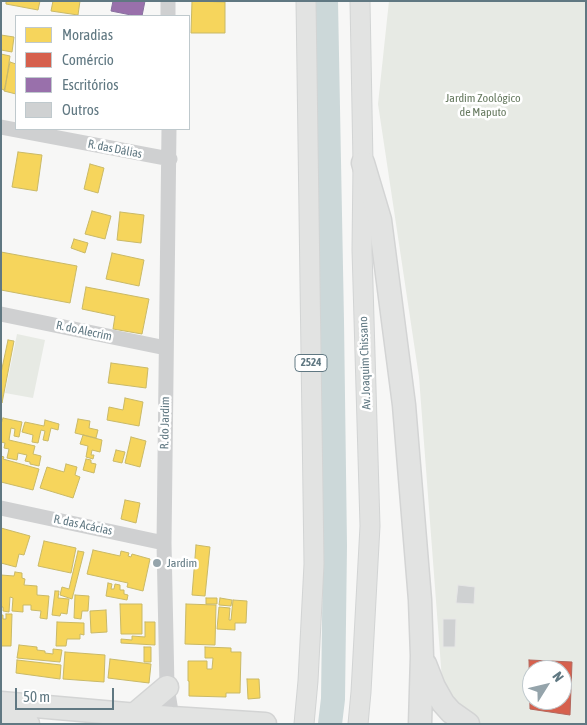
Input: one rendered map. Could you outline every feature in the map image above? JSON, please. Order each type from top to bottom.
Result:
[{"type":"highway","points":[[363,163],[380,220],[404,405],[420,600],[422,656],[420,724]]},
{"type":"highway","points":[[422,656],[434,687],[443,703],[451,712],[468,724]]},
{"type":"highway","points":[[135,714],[167,687]]},
{"type":"highway","points":[[1,703],[135,714],[172,721],[265,724]]},
{"type":"highway","points":[[1,720],[28,724]]},
{"type":"main road","name":"2524","points":[[304,724],[314,564],[306,1]]},
{"type":"main road","name":"Av. Joaquim Chissano","points":[[358,724],[370,526],[362,250],[363,163],[360,1]]},
{"type":"street","points":[[168,1],[168,15]]},
{"type":"street","name":"R. das Dálias","points":[[1,127],[15,130]]},
{"type":"street","name":"R. das Dálias","points":[[17,130],[170,159]]},
{"type":"street","name":"R. do Jardim","points":[[169,130],[164,543],[167,687],[172,721]]},
{"type":"street","name":"R. do Alecrim","points":[[1,314],[166,348]]},
{"type":"street","name":"R. das Acácias","points":[[1,508],[164,543]]},
{"type":"green space","name":"Jardim Zoológico de Maputo","points":[[389,1],[586,1],[586,724],[473,724],[443,693],[419,377],[378,104]]},
{"type":"green space","points":[[17,334],[45,340],[33,398],[5,393]]},
{"type":"building: Moradias","points":[[6,1],[40,1],[38,10],[6,4]]},
{"type":"building: Moradias","points":[[53,1],[80,1],[78,15],[51,11]]},
{"type":"building: Moradias","points":[[192,1],[225,2],[225,33],[191,33]]},
{"type":"building: Moradias","points":[[1,35],[14,37],[12,52],[1,50]]},
{"type":"building: Moradias","points":[[1,54],[10,56],[5,90],[1,89]]},
{"type":"building: Moradias","points":[[10,62],[15,64],[15,94],[4,91]]},
{"type":"building: Moradias","points":[[18,152],[42,155],[37,191],[12,187]]},
{"type":"building: Moradias","points":[[90,164],[104,168],[98,193],[84,189]]},
{"type":"building: Moradias","points":[[92,211],[111,216],[105,239],[85,234]]},
{"type":"building: Moradias","points":[[120,212],[144,215],[141,243],[117,240]]},
{"type":"building: Moradias","points":[[74,239],[88,243],[85,253],[71,248]]},
{"type":"building: Moradias","points":[[1,252],[77,266],[70,303],[1,290]]},
{"type":"building: Moradias","points":[[112,253],[144,260],[139,286],[106,279]]},
{"type":"building: Moradias","points":[[86,287],[149,299],[142,334],[113,329],[115,316],[82,309]]},
{"type":"building: Moradias","points":[[8,340],[14,341],[2,403],[1,373]]},
{"type":"building: Moradias","points":[[111,363],[148,368],[146,388],[108,383]]},
{"type":"building: Moradias","points":[[125,398],[143,402],[139,426],[107,420],[109,407],[123,410]]},
{"type":"building: Moradias","points":[[3,418],[22,422],[19,437],[14,436],[15,429],[11,428],[9,440],[35,446],[33,454],[41,456],[39,466],[25,461],[27,455],[18,453],[17,460],[7,458],[9,449],[4,448],[5,443],[1,442]]},
{"type":"building: Moradias","points":[[78,419],[90,421],[89,428],[98,430],[96,438],[75,433]]},
{"type":"building: Moradias","points":[[45,420],[59,424],[58,430],[51,428],[48,441],[43,440],[45,431],[41,430],[38,443],[32,442],[33,435],[22,432],[25,422],[44,426]]},
{"type":"building: Moradias","points":[[83,435],[102,440],[100,452],[92,450],[91,455],[94,455],[93,459],[86,457],[88,446],[80,444]]},
{"type":"building: Moradias","points":[[131,437],[146,441],[140,467],[125,463]]},
{"type":"building: Moradias","points":[[116,450],[125,452],[122,463],[113,461]]},
{"type":"building: Moradias","points":[[1,456],[4,457],[3,459],[39,469],[33,490],[1,482]]},
{"type":"building: Moradias","points":[[86,459],[96,464],[94,473],[83,470]]},
{"type":"building: Moradias","points":[[66,464],[77,467],[75,475],[80,477],[73,498],[40,488],[47,467],[64,472]]},
{"type":"building: Moradias","points":[[125,500],[140,503],[136,523],[121,519]]},
{"type":"building: Moradias","points":[[1,528],[30,536],[24,555],[19,554],[16,567],[1,563]]},
{"type":"building: Moradias","points":[[44,541],[76,548],[71,573],[38,566]]},
{"type":"building: Moradias","points":[[196,545],[210,547],[205,596],[192,595]]},
{"type":"building: Moradias","points":[[93,550],[120,556],[121,551],[129,553],[128,556],[131,557],[132,554],[150,559],[143,591],[127,587],[128,583],[87,574]]},
{"type":"building: Moradias","points":[[78,551],[84,552],[72,599],[60,595],[62,587],[69,589]]},
{"type":"building: Moradias","points":[[15,572],[22,573],[22,578],[25,579],[24,585],[37,586],[37,595],[49,596],[47,619],[40,618],[41,611],[31,610],[31,605],[23,605],[23,612],[12,611],[13,598],[10,597],[9,612],[3,611],[3,607],[1,607],[1,575],[14,576]]},
{"type":"building: Moradias","points":[[108,583],[112,584],[111,589],[114,589],[115,584],[120,585],[120,590],[124,590],[124,594],[128,595],[127,600],[106,596]]},
{"type":"building: Moradias","points":[[55,591],[59,591],[58,598],[69,599],[67,614],[61,613],[60,616],[52,615]]},
{"type":"building: Moradias","points":[[75,595],[89,596],[88,611],[82,611],[81,619],[74,618]]},
{"type":"building: Moradias","points":[[206,598],[217,598],[217,604],[206,604]]},
{"type":"building: Moradias","points":[[220,598],[232,600],[231,606],[219,605]]},
{"type":"building: Moradias","points":[[233,600],[247,601],[246,623],[235,623],[235,630],[217,629],[219,607],[230,608],[229,620],[231,620]]},
{"type":"building: Moradias","points":[[120,604],[142,604],[142,634],[121,634]]},
{"type":"building: Moradias","points":[[186,604],[216,605],[215,645],[185,644]]},
{"type":"building: Moradias","points":[[106,610],[107,632],[91,633],[90,611]]},
{"type":"building: Moradias","points":[[6,614],[12,614],[11,646],[1,646],[1,615],[3,615],[3,619],[6,619]]},
{"type":"building: Moradias","points":[[57,622],[84,623],[84,635],[80,634],[80,639],[67,639],[66,646],[56,646]]},
{"type":"building: Moradias","points":[[145,622],[155,622],[155,645],[121,643],[121,639],[132,640],[132,636],[145,637]]},
{"type":"building: Moradias","points":[[19,645],[37,647],[37,650],[53,654],[53,649],[62,650],[60,662],[17,658]]},
{"type":"building: Moradias","points":[[144,647],[151,647],[151,662],[144,662]]},
{"type":"building: Moradias","points":[[205,647],[231,648],[231,652],[241,652],[240,693],[226,693],[226,697],[189,696],[188,661],[207,661],[207,669],[212,669],[213,658],[205,658]]},
{"type":"building: Moradias","points":[[65,652],[105,655],[104,682],[63,679]]},
{"type":"building: Moradias","points":[[110,659],[151,664],[149,683],[108,678]]},
{"type":"building: Moradias","points":[[17,660],[61,665],[60,679],[16,673]]},
{"type":"building: Moradias","points":[[247,679],[259,679],[260,698],[248,699]]},
{"type":"building: Comércio","points":[[537,710],[570,710],[570,715]]},
{"type":"building: Escritórios","points":[[113,1],[145,1],[142,15],[111,11]]},
{"type":"building: Outros","points":[[458,585],[475,587],[474,604],[456,603]]},
{"type":"building: Outros","points":[[443,619],[456,619],[455,647],[443,647]]},
{"type":"waterway","points":[[326,1],[335,546],[333,699],[330,724]]},
{"type":"place","name":"Jardim","points":[[157,563]]}]
